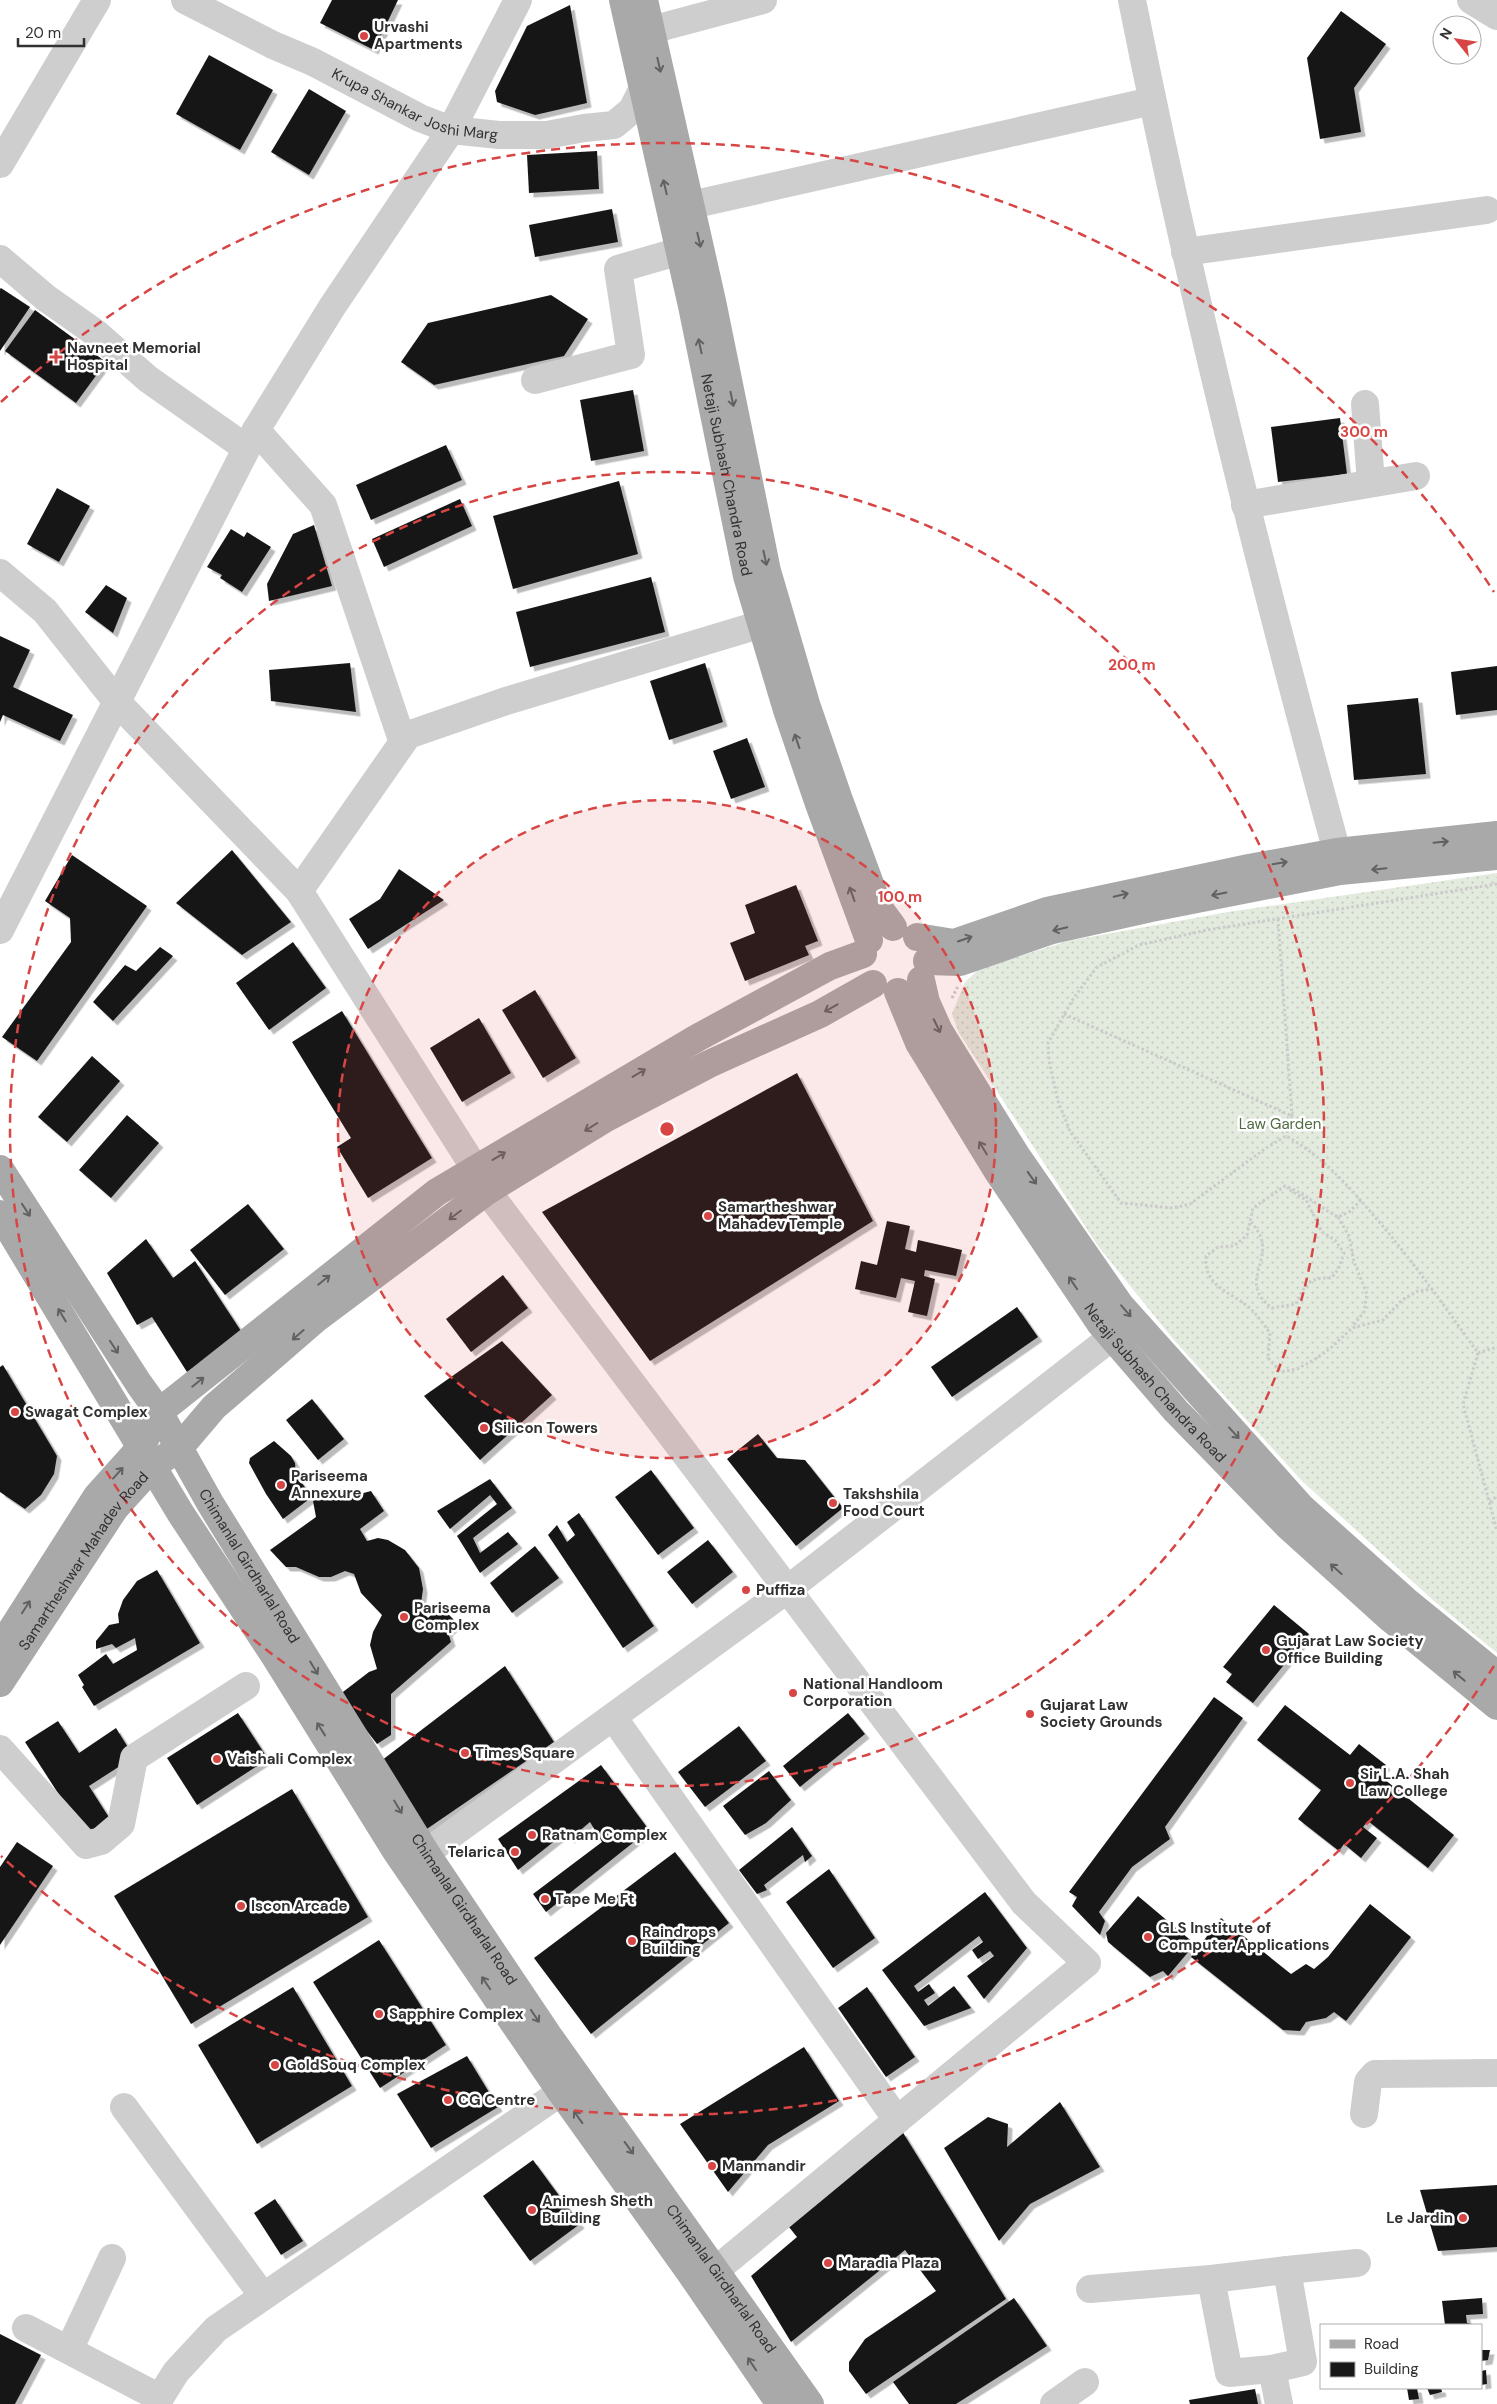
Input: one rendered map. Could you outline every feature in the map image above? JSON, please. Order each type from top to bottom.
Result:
[{"type":"main road","name":"Netaji Subhash Chandra Road","points":[[623,0],[680,251],[747,576],[787,710],[866,947],[864,970],[905,964]]},
{"type":"main road","name":"Netaji Subhash Chandra Road","points":[[644,0],[691,205],[767,571],[806,704],[838,797],[879,908],[905,964],[944,1039],[1016,1155],[1120,1305],[1302,1508],[1405,1600],[1497,1675]]},
{"type":"main road","points":[[147,1456],[160,1412],[437,1192],[481,1180],[709,1064],[820,1014],[905,964],[954,943],[1047,911],[1147,888],[1338,862],[1497,836]]},
{"type":"main road","points":[[1338,862],[1497,856]]},
{"type":"main road","points":[[147,1456],[180,1447],[214,1407],[481,1180],[697,1038],[866,947],[876,934],[905,964]]},
{"type":"main road","name":"Netaji Subhash Chandra Road","points":[[905,964],[919,1043],[998,1172],[1112,1337],[1176,1411],[1287,1525],[1391,1619],[1497,1706]]},
{"type":"main road","points":[[0,1169],[139,1384],[160,1412]]},
{"type":"main road","name":"Chimanlal Girdharlal Road","points":[[0,1214],[7,1242],[147,1456],[181,1514],[276,1658],[396,1851],[560,2092],[689,2271],[780,2404]]},
{"type":"main road","name":"Chimanlal Girdharlal Road","points":[[160,1412],[210,1503],[426,1853],[548,2035],[810,2404]]},
{"type":"main road","name":"Samartheshwar Mahadev Road","points":[[0,1648],[97,1496],[147,1456]]},
{"type":"main road","name":"Samartheshwar Mahadev Road","points":[[0,1683],[116,1508],[147,1456]]},
{"type":"street","points":[[0,164],[97,0]]},
{"type":"street","name":"Krupa Shankar Joshi Marg","points":[[185,0],[273,45],[313,62],[420,118],[451,130],[499,135],[547,135],[614,125],[632,110],[643,88]]},
{"type":"street","points":[[0,930],[251,439],[332,307],[451,130],[518,0]]},
{"type":"street","points":[[651,30],[763,0]]},
{"type":"street","points":[[1132,0],[1185,252],[1245,504],[1274,622],[1338,862]]},
{"type":"street","points":[[1471,0],[1497,16]]},
{"type":"street","points":[[691,205],[1152,101]]},
{"type":"street","points":[[1185,252],[1487,210]]},
{"type":"street","points":[[535,380],[631,355],[618,269],[680,251]]},
{"type":"street","points":[[0,259],[46,298],[97,334],[148,379],[251,439],[323,505],[402,740]]},
{"type":"street","points":[[1365,404],[1371,483]]},
{"type":"street","points":[[1245,504],[1416,476]]},
{"type":"street","points":[[0,574],[45,611],[117,702],[299,891],[481,1180],[1024,1903],[1087,1963],[716,2270]]},
{"type":"street","points":[[299,891],[402,740],[408,735],[506,701],[762,624]]},
{"type":"street","points":[[426,1853],[788,1589],[1112,1337]]},
{"type":"street","points":[[0,1749],[86,1845],[101,1841],[121,1824],[134,1758],[246,1686]]},
{"type":"street","points":[[613,1717],[897,2120]]},
{"type":"street","points":[[1364,2114],[1368,2082],[1370,2077],[1375,2074],[1497,2073]]},
{"type":"street","points":[[26,2328],[69,2350],[158,2401],[176,2372],[216,2329],[560,2092]]},
{"type":"street","points":[[124,2107],[263,2296]]},
{"type":"street","points":[[69,2350],[112,2258]]},
{"type":"street","points":[[1090,2289],[1211,2279],[1358,2263]]},
{"type":"street","points":[[1211,2279],[1229,2373],[1272,2369],[1303,2362],[1287,2270]]},
{"type":"street","points":[[1272,2369],[1279,2404]]},
{"type":"street","points":[[1054,2404],[1085,2382]]},
{"type":"path","points":[[1278,919],[1292,1116],[1286,1136],[1266,1148],[1190,1204],[1172,1208],[1121,1203],[1070,1131],[1058,1101],[1048,1043],[1073,999],[1097,967],[1139,945],[1207,930],[1497,884]]},
{"type":"path","points":[[1064,1014],[1292,1116]]},
{"type":"path","points":[[1286,1136],[1297,1142],[1340,1176],[1409,1256],[1478,1353]]},
{"type":"path","points":[[1284,1186],[1310,1198],[1320,1208],[1338,1217],[1349,1236],[1354,1262],[1367,1294],[1364,1312],[1352,1328],[1332,1347],[1297,1369],[1281,1372],[1268,1358],[1270,1333],[1250,1308],[1216,1285],[1205,1267],[1206,1256],[1218,1247],[1234,1246],[1247,1235],[1253,1208],[1284,1186]]},
{"type":"path","points":[[1251,1222],[1261,1236],[1262,1252],[1256,1274],[1257,1290],[1264,1302],[1272,1308],[1296,1304],[1304,1287],[1316,1278],[1331,1278],[1338,1270],[1344,1253],[1335,1240],[1322,1232],[1306,1200],[1284,1186]]},
{"type":"path","points":[[1338,1217],[1349,1212],[1361,1200]]},
{"type":"path","points":[[1352,1328],[1383,1320],[1402,1300],[1418,1291],[1433,1289]]},
{"type":"path","points":[[1478,1353],[1497,1347]]},
{"type":"path","points":[[1478,1353],[1463,1404],[1497,1531]]},
{"type":"path","points":[[1490,1502],[1497,1496]]},
{"type":"green space","name":"Law Garden","points":[[1497,873],[1497,1653],[1434,1601],[1302,1481],[1173,1339],[1098,1246],[959,1033],[952,1014],[965,982],[979,969],[1068,941],[1228,912]]},
{"type":"building","name":"Urvashi Apartments","points":[[332,0],[398,0],[374,50],[320,23]]},
{"type":"building","points":[[570,5],[587,103],[535,115],[497,102],[495,91],[527,26]]},
{"type":"building","points":[[1341,11],[1386,44],[1354,88],[1361,132],[1320,139],[1307,58]]},
{"type":"building","points":[[209,55],[273,90],[240,150],[176,114]]},
{"type":"building","points":[[309,89],[346,111],[309,175],[271,152]]},
{"type":"building","points":[[597,151],[599,189],[529,193],[527,155]]},
{"type":"building","points":[[612,209],[618,242],[535,257],[529,225]]},
{"type":"building","points":[[0,289],[30,307],[0,351]]},
{"type":"building","points":[[551,295],[588,319],[564,356],[434,385],[401,362],[428,323]]},
{"type":"building","points":[[35,310],[106,362],[76,403],[5,351]]},
{"type":"building","points":[[633,390],[644,451],[591,461],[580,400]]},
{"type":"building","points":[[1340,418],[1347,474],[1278,482],[1271,427]]},
{"type":"building","points":[[446,445],[462,480],[371,520],[356,485]]},
{"type":"building","points":[[619,481],[638,554],[513,589],[493,516]]},
{"type":"building","points":[[57,488],[90,506],[59,562],[27,544]]},
{"type":"building","points":[[460,499],[472,526],[384,567],[372,539]]},
{"type":"building","points":[[314,525],[332,586],[269,601],[267,584],[293,534]]},
{"type":"building","points":[[231,529],[244,537],[247,532],[271,547],[242,592],[220,578],[222,575],[207,567]]},
{"type":"building","points":[[651,577],[665,632],[530,667],[516,612]]},
{"type":"building","points":[[106,585],[127,598],[113,633],[85,612]]},
{"type":"building","points":[[0,636],[30,650],[13,687],[73,715],[60,741],[3,715],[0,722]]},
{"type":"building","points":[[350,663],[356,712],[271,701],[269,670]]},
{"type":"building","points":[[705,663],[723,722],[669,740],[650,681]]},
{"type":"building","points":[[1497,666],[1497,710],[1456,715],[1451,672]]},
{"type":"building","points":[[1418,698],[1426,774],[1354,780],[1347,705]]},
{"type":"building","points":[[747,738],[765,787],[731,799],[713,751]]},
{"type":"building","points":[[232,850],[291,922],[242,955],[176,903]]},
{"type":"building","points":[[72,855],[147,906],[37,1061],[2,1037],[71,942],[70,918],[45,901]]},
{"type":"building","points":[[399,869],[444,900],[368,949],[349,919],[380,899]]},
{"type":"building","points":[[796,885],[818,941],[805,946],[809,955],[745,981],[730,943],[755,933],[745,905]]},
{"type":"building","points":[[293,942],[326,988],[269,1030],[236,983]]},
{"type":"building","points":[[160,947],[173,956],[113,1021],[93,1002],[125,965],[136,971]]},
{"type":"building","points":[[535,990],[576,1058],[543,1078],[502,1010]]},
{"type":"building","points":[[342,1011],[432,1158],[368,1198],[337,1147],[351,1138],[292,1042]]},
{"type":"building","points":[[479,1018],[511,1073],[462,1102],[430,1048]]},
{"type":"building","points":[[92,1056],[120,1081],[67,1142],[38,1117]]},
{"type":"building","name":"Samartheshwar Mahadev Temple","points":[[797,1073],[873,1221],[650,1361],[542,1212]]},
{"type":"building","points":[[127,1115],[159,1143],[111,1198],[79,1170]]},
{"type":"building","points":[[248,1204],[284,1249],[225,1295],[190,1250]]},
{"type":"building","points":[[887,1221],[910,1226],[905,1249],[916,1252],[918,1240],[962,1250],[956,1276],[925,1270],[924,1276],[935,1279],[927,1316],[908,1312],[915,1281],[901,1278],[896,1298],[855,1289],[861,1261],[877,1265]]},
{"type":"building","points":[[146,1239],[173,1278],[195,1261],[243,1334],[187,1372],[152,1317],[137,1325],[107,1273]]},
{"type":"building","points":[[503,1275],[528,1308],[471,1352],[446,1319]]},
{"type":"building","points":[[1017,1307],[1038,1337],[952,1397],[931,1367]]},
{"type":"building","name":"Silicon Towers","points":[[502,1341],[552,1395],[480,1460],[424,1396]]},
{"type":"building","name":"Swagat Complex","points":[[3,1365],[57,1456],[54,1474],[41,1495],[25,1509],[0,1492],[0,1367]]},
{"type":"building","points":[[312,1399],[344,1439],[318,1460],[286,1420]]},
{"type":"building","points":[[758,1434],[777,1458],[805,1460],[843,1508],[796,1546],[727,1459]]},
{"type":"building","name":"Pariseema Annexure","points":[[274,1441],[291,1456],[295,1463],[296,1475],[312,1497],[283,1519],[266,1494],[249,1463],[250,1458]]},
{"type":"building","points":[[651,1470],[694,1528],[658,1555],[615,1497]]},
{"type":"building","points":[[490,1479],[512,1508],[473,1538],[480,1553],[508,1532],[518,1544],[480,1573],[457,1536],[497,1504],[490,1495],[450,1529],[437,1511]]},
{"type":"building","name":"Pariseema Complex","points":[[331,1488],[337,1498],[347,1489],[356,1495],[371,1491],[384,1511],[360,1529],[367,1541],[378,1538],[388,1540],[405,1550],[419,1568],[423,1589],[420,1610],[428,1618],[440,1606],[457,1623],[448,1632],[451,1642],[391,1694],[391,1735],[377,1744],[339,1695],[369,1672],[377,1669],[370,1645],[373,1632],[382,1615],[361,1593],[354,1574],[345,1571],[331,1577],[319,1577],[296,1567],[286,1567],[270,1550],[316,1517],[313,1501]]},
{"type":"building","points":[[579,1513],[654,1626],[623,1648],[548,1535],[557,1525],[567,1542],[575,1535],[567,1522]]},
{"type":"building","points":[[708,1540],[733,1572],[692,1604],[667,1572]]},
{"type":"building","points":[[535,1546],[559,1578],[512,1613],[490,1583]]},
{"type":"building","points":[[157,1570],[200,1643],[94,1706],[82,1687],[84,1685],[78,1675],[106,1654],[113,1664],[137,1650],[135,1638],[116,1648],[112,1644],[96,1649],[96,1641],[109,1625],[119,1623],[118,1614],[123,1600],[137,1581]]},
{"type":"building","name":"Gujarat Law Society Office Building","points":[[1274,1605],[1309,1634],[1253,1703],[1226,1682],[1232,1674],[1223,1667]]},
{"type":"building","name":"Times Square","points":[[505,1666],[554,1742],[421,1833],[377,1764]]},
{"type":"building","points":[[1214,1697],[1243,1718],[1165,1827],[1170,1839],[1132,1867],[1099,1912],[1105,1921],[1100,1935],[1072,1906],[1077,1897],[1069,1892]]},
{"type":"building","name":"Sir L.A. Shah Law College","points":[[1285,1705],[1350,1755],[1359,1744],[1386,1765],[1379,1775],[1454,1835],[1428,1868],[1368,1821],[1363,1827],[1377,1838],[1361,1858],[1344,1844],[1339,1851],[1298,1819],[1321,1790],[1257,1740]]},
{"type":"building","name":"Vaishali Complex","points":[[238,1713],[268,1759],[197,1805],[167,1758]]},
{"type":"building","points":[[848,1713],[865,1734],[800,1787],[783,1766]]},
{"type":"building","points":[[58,1721],[79,1753],[116,1728],[134,1757],[89,1786],[110,1819],[85,1835],[25,1742]]},
{"type":"building","points":[[739,1726],[766,1761],[705,1807],[678,1772]]},
{"type":"building","name":"Ratnam Complex","points":[[601,1765],[649,1830],[546,1912],[533,1894],[602,1842],[590,1822],[570,1839],[566,1832],[518,1870],[498,1839]]},
{"type":"building","points":[[769,1771],[791,1800],[766,1823],[745,1835],[723,1806]]},
{"type":"building","name":"Iscon Arcade","points":[[292,1789],[368,1917],[191,2024],[114,1896]]},
{"type":"building","points":[[792,1827],[812,1856],[805,1862],[803,1855],[764,1885],[767,1890],[757,1894],[739,1870]]},
{"type":"building","points":[[17,1842],[53,1866],[0,1945],[0,1867]]},
{"type":"building","name":"Raindrops Building","points":[[675,1852],[729,1923],[591,2034],[534,1958]]},
{"type":"building","points":[[829,1869],[875,1938],[833,1968],[786,1902]]},
{"type":"building","points":[[985,1892],[1027,1948],[984,1999],[967,1976],[994,1956],[990,1951],[978,1959],[972,1950],[983,1942],[979,1936],[914,1986],[918,1992],[929,1984],[935,1993],[924,2000],[928,2006],[954,1986],[971,2008],[924,2026],[882,1970]]},
{"type":"building","name":"GLS Institute of Computer Applications","points":[[1138,1896],[1195,1944],[1168,1976],[1163,1971],[1150,1977],[1108,1942],[1106,1933]]},
{"type":"building","points":[[1370,1904],[1411,1937],[1346,2021],[1334,2012],[1326,2018],[1306,2022],[1300,2031],[1283,2030],[1191,1957],[1221,1918],[1291,1974],[1306,1964],[1314,1969],[1328,1957]]},
{"type":"building","name":"Sapphire Complex","points":[[379,1940],[446,2045],[380,2088],[313,1982]]},
{"type":"building","name":"GoldSouq Complex","points":[[293,1987],[352,2086],[257,2144],[198,2045]]},
{"type":"building","points":[[867,1987],[915,2057],[886,2077],[838,2008]]},
{"type":"building","points":[[804,2047],[839,2101],[768,2145],[728,2192],[680,2124]]},
{"type":"building","name":"CG Centre","points":[[467,2056],[498,2107],[431,2148],[397,2094]]},
{"type":"building","points":[[1060,2102],[1100,2167],[1030,2204],[999,2241],[944,2148],[988,2117],[1008,2124],[1007,2147]]},
{"type":"building","name":"Maradia Plaza","points":[[902,2131],[1006,2299],[866,2394],[849,2371],[849,2362],[865,2339],[936,2291],[905,2250],[791,2342],[751,2276],[797,2237],[785,2222]]},
{"type":"building","name":"Animesh Sheth Building","points":[[533,2160],[580,2224],[530,2261],[483,2196]]},
{"type":"building","name":"Le Jardin","points":[[1497,2185],[1497,2247],[1438,2251],[1420,2190]]},
{"type":"building","points":[[275,2199],[303,2241],[281,2255],[254,2213]]},
{"type":"building","points":[[1014,2298],[1047,2346],[956,2404],[909,2404],[893,2382]]},
{"type":"building","points":[[1482,2298],[1483,2314],[1466,2315],[1467,2323],[1472,2324],[1445,2324],[1442,2301]]},
{"type":"building","points":[[0,2334],[41,2355],[15,2404],[0,2404]]},
{"type":"building","points":[[1482,2350],[1490,2350],[1488,2360],[1482,2361]]},
{"type":"building","points":[[1486,2370],[1487,2384],[1482,2385],[1482,2371]]},
{"type":"building","points":[[1255,2389],[1258,2404],[1190,2404],[1189,2400]]},
{"type":"building","points":[[1407,2389],[1417,2389],[1419,2399],[1409,2400]]},
{"type":"building","points":[[1427,2389],[1441,2389],[1442,2392],[1430,2395]]},
{"type":"place","name":"Urvashi Apartments","points":[[364,36]]},
{"type":"place","name":"Navneet Memorial Hospital","points":[[56,357]]},
{"type":"place","name":"Samartheshwar Mahadev Temple","points":[[708,1216]]},
{"type":"place","name":"Swagat Complex","points":[[15,1412]]},
{"type":"place","name":"Silicon Towers","points":[[484,1428]]},
{"type":"place","name":"Pariseema Annexure","points":[[281,1485]]},
{"type":"place","name":"Takshshila Food Court","points":[[833,1503]]},
{"type":"place","name":"Puffiza","points":[[746,1590]]},
{"type":"place","name":"Pariseema Complex","points":[[404,1617]]},
{"type":"place","name":"Gujarat Law Society Office Building","points":[[1266,1650]]},
{"type":"place","name":"National Handloom Corporation","points":[[793,1693]]},
{"type":"place","name":"Gujarat Law Society Grounds","points":[[1030,1714]]},
{"type":"place","name":"Times Square","points":[[465,1753]]},
{"type":"place","name":"Vaishali Complex","points":[[217,1759]]},
{"type":"place","name":"Sir L.A. Shah Law College","points":[[1350,1783]]},
{"type":"place","name":"Ratnam Complex","points":[[532,1835]]},
{"type":"place","name":"Telarica","points":[[515,1852]]},
{"type":"place","name":"Tape Me Ft","points":[[545,1899]]},
{"type":"place","name":"Iscon Arcade","points":[[241,1906]]},
{"type":"place","name":"GLS Institute of Computer Applications","points":[[1148,1937]]},
{"type":"place","name":"Raindrops Building","points":[[632,1941]]},
{"type":"place","name":"Sapphire Complex","points":[[379,2014]]},
{"type":"place","name":"GoldSouq Complex","points":[[275,2065]]},
{"type":"place","name":"CG Centre","points":[[448,2100]]},
{"type":"place","name":"Manmandir","points":[[712,2166]]},
{"type":"place","name":"Animesh Sheth Building","points":[[532,2210]]},
{"type":"place","name":"Le Jardin","points":[[1463,2218]]},
{"type":"place","name":"Maradia Plaza","points":[[828,2263]]}]
